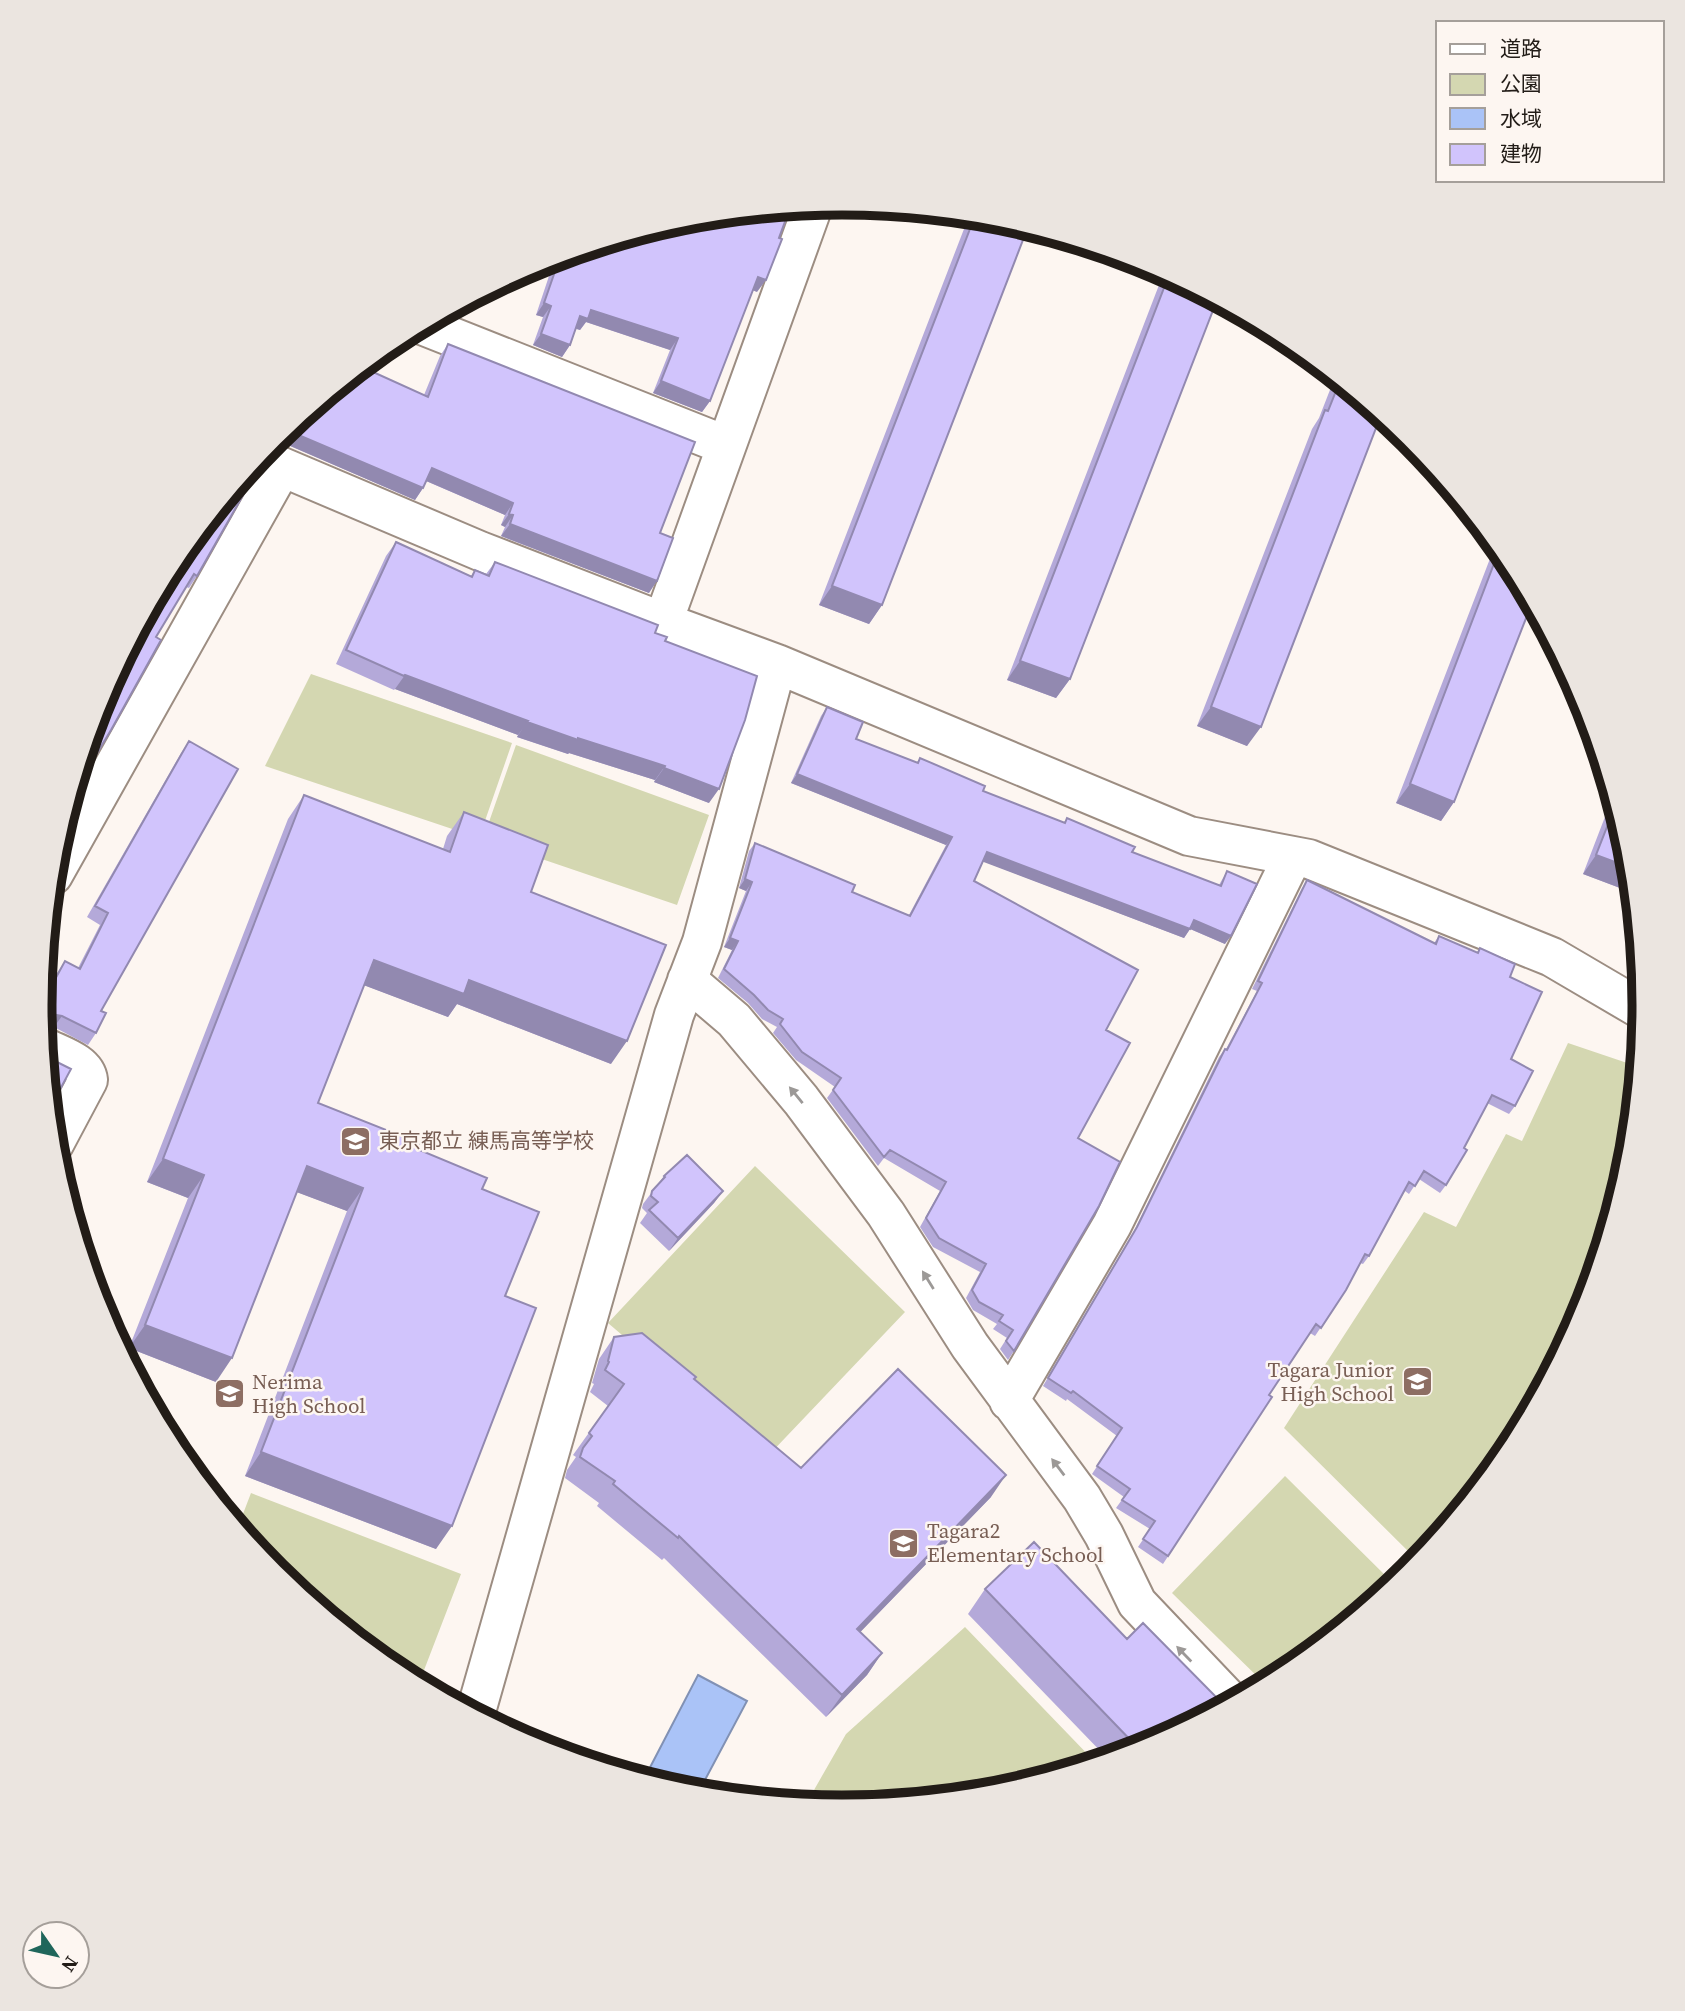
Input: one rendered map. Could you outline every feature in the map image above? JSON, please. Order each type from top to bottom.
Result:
[{"type":"street","points":[[663,622],[809,216]]},
{"type":"street","points":[[434,330],[725,445]]},
{"type":"street","points":[[271,461],[480,551],[777,664],[1189,836],[1309,859],[1552,957],[1632,1004]]},
{"type":"street","points":[[70,843],[271,461]]},
{"type":"street","points":[[477,1706],[671,1028],[702,942],[777,664]]},
{"type":"street","points":[[1009,1401],[1112,1225],[1293,856]]},
{"type":"street","points":[[687,980],[734,1020],[886,1213],[970,1346],[1082,1498],[1104,1535],[1137,1603],[1225,1696]]},
{"type":"street","points":[[54,1052],[82,1067],[88,1074],[88,1080],[62,1128]]},
{"type":"green space","points":[[311,674],[512,743],[479,838],[265,766]]},
{"type":"green space","points":[[516,745],[709,815],[677,905],[483,839]]},
{"type":"green space","points":[[1568,1043],[1630,1064],[1626,1109],[1606,1210],[1591,1259],[1551,1355],[1527,1401],[1499,1444],[1469,1486],[1411,1554],[1284,1428],[1424,1212],[1456,1227],[1506,1134],[1522,1141]]},
{"type":"green space","points":[[755,1166],[905,1312],[766,1458],[608,1323]]},
{"type":"green space","points":[[1285,1476],[1387,1577],[1323,1632],[1258,1677],[1172,1593]]},
{"type":"green space","points":[[251,1493],[461,1574],[423,1674],[362,1632],[322,1599],[284,1564],[242,1517]]},
{"type":"green space","points":[[965,1627],[1089,1756],[1047,1769],[946,1789],[894,1794],[811,1795],[846,1734]]},
{"type":"water","points":[[698,1675],[747,1701],[703,1783],[648,1771]]},
{"type":"building","points":[[787,217],[779,238],[782,239],[766,280],[758,277],[710,401],[661,381],[678,338],[591,310],[588,319],[580,316],[570,345],[541,334],[551,306],[544,303],[555,270],[589,257],[688,231]]},
{"type":"building","points":[[971,226],[1024,237],[882,605],[832,586]]},
{"type":"building","points":[[1165,285],[1214,308],[1070,679],[1020,661]]},
{"type":"building","points":[[448,344],[695,442],[660,533],[673,538],[657,581],[510,524],[513,515],[509,514],[513,503],[432,468],[423,488],[297,435],[372,372],[428,397]]},
{"type":"building","points":[[1336,390],[1377,425],[1261,727],[1211,707],[1325,410],[1328,411]]},
{"type":"building","points":[[248,486],[197,576],[194,574],[156,637],[161,640],[90,765],[113,703],[158,610],[216,525]]},
{"type":"building","points":[[396,542],[472,577],[475,570],[489,576],[495,562],[658,625],[655,633],[667,637],[665,641],[757,676],[745,720],[719,789],[664,768],[665,766],[527,722],[404,676],[346,650]]},
{"type":"building","points":[[1495,561],[1528,612],[1454,802],[1410,784]]},
{"type":"building","points":[[827,707],[863,722],[856,739],[918,763],[920,758],[985,786],[983,791],[1065,823],[1067,818],[1135,847],[1132,852],[1221,886],[1227,871],[1257,884],[1231,936],[1194,920],[1190,929],[987,852],[974,881],[1138,970],[1106,1030],[1130,1043],[1078,1138],[1120,1162],[1099,1206],[1014,1351],[1006,1341],[1013,1330],[999,1321],[1003,1315],[979,1302],[972,1290],[986,1264],[939,1238],[926,1218],[946,1182],[890,1150],[884,1157],[833,1090],[841,1078],[802,1052],[780,1024],[783,1019],[768,1010],[724,969],[738,941],[730,938],[752,882],[745,879],[755,843],[855,885],[852,892],[910,916],[952,837],[797,774]]},
{"type":"building","points":[[189,741],[238,769],[101,1011],[106,1013],[96,1033],[62,1016],[52,1014],[52,1006],[53,983],[65,961],[80,969],[108,913],[95,906]]},
{"type":"building","points":[[304,795],[450,852],[464,812],[548,845],[531,892],[666,945],[627,1041],[469,980],[464,994],[374,960],[318,1103],[419,1143],[417,1149],[487,1178],[482,1189],[539,1212],[505,1296],[536,1308],[452,1526],[261,1452],[363,1188],[307,1166],[232,1358],[145,1325],[204,1175],[163,1159]]},
{"type":"building","points":[[1610,819],[1619,864],[1596,855]]},
{"type":"building","points":[[1307,880],[1436,944],[1439,936],[1478,953],[1480,948],[1515,964],[1510,977],[1542,992],[1511,1059],[1533,1071],[1515,1106],[1492,1095],[1464,1148],[1467,1150],[1446,1185],[1424,1171],[1415,1186],[1409,1182],[1369,1256],[1365,1254],[1321,1328],[1316,1324],[1269,1395],[1272,1397],[1168,1556],[1143,1539],[1155,1521],[1122,1500],[1130,1489],[1097,1466],[1122,1428],[1073,1391],[1071,1393],[1048,1378],[1137,1227],[1225,1049],[1227,1050],[1262,983],[1258,981]]},
{"type":"building","points":[[54,1061],[71,1069],[58,1094]]},
{"type":"building","points":[[687,1155],[723,1191],[678,1238],[649,1210],[658,1202],[651,1196],[652,1191]]},
{"type":"building","points":[[642,1333],[801,1468],[898,1369],[1006,1475],[857,1629],[882,1653],[842,1695],[679,1536],[678,1538],[613,1484],[615,1481],[580,1457],[592,1436],[589,1433],[624,1384],[605,1370],[614,1337]]},
{"type":"building","points":[[1034,1542],[1127,1639],[1143,1623],[1219,1700],[1131,1740],[985,1589]]},
{"type":"place","name":"東京都立 練馬高等学校","points":[[356,1141]]},
{"type":"place","name":"Tagara Junior High School","points":[[1417,1382]]},
{"type":"place","name":"Nerima High School","points":[[229,1394]]},
{"type":"place","name":"Tagara2 Elementary School","points":[[904,1543]]}]
